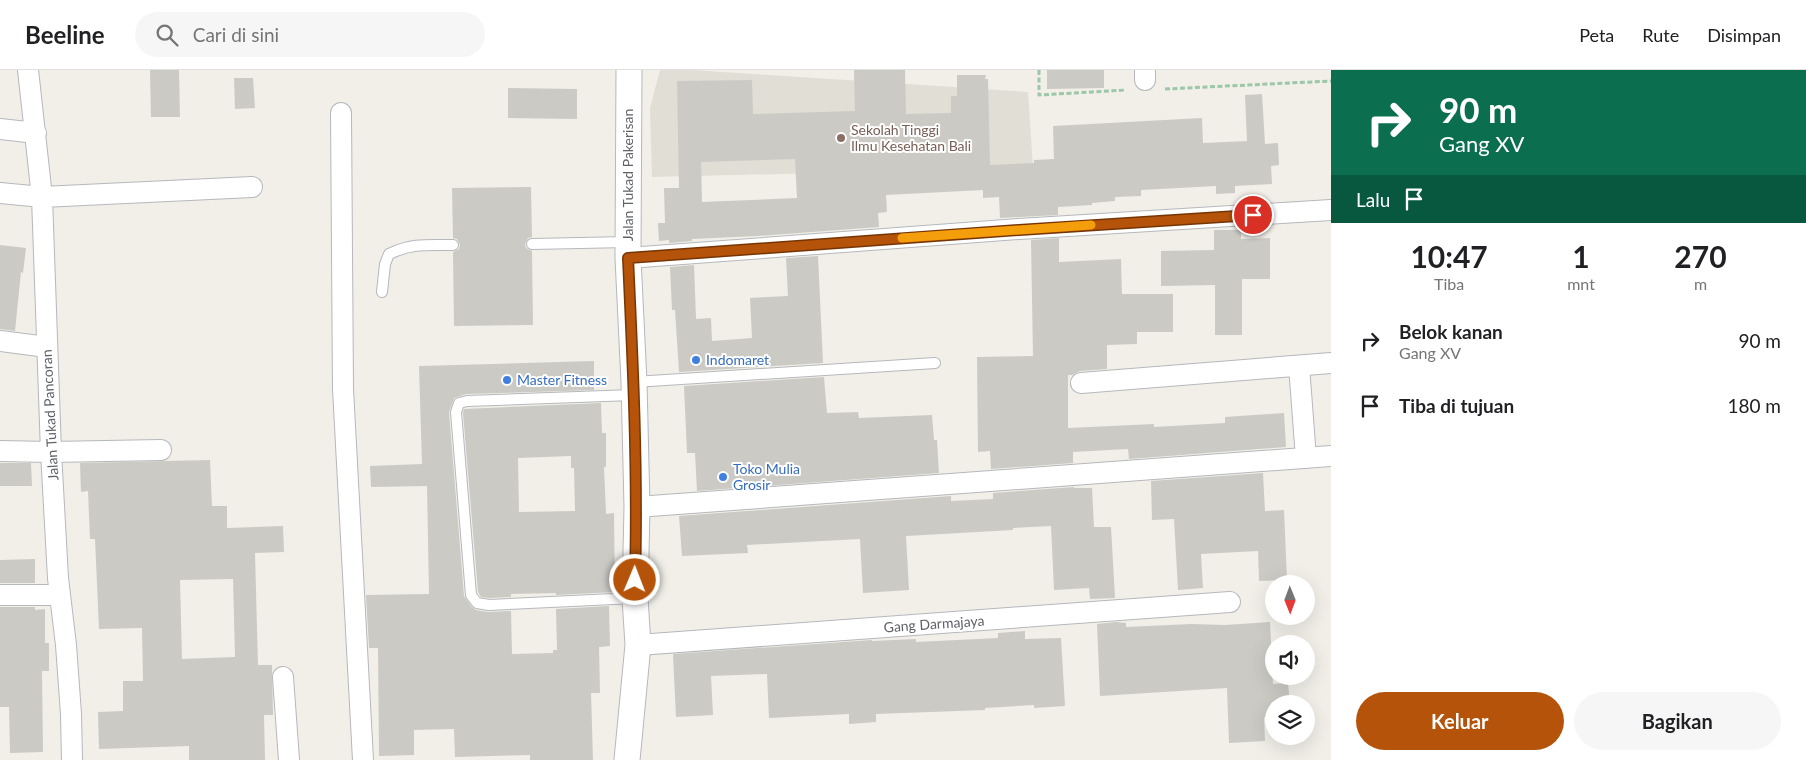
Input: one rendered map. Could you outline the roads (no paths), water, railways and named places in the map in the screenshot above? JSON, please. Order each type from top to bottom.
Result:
[{"type":"street","name":"Jalan Tukad Pancoran","points":[[28,70],[42,197],[51,452],[60,595],[71,714],[72,760]]},
{"type":"street","name":"Jalan Tukad Pakerisan","points":[[627,760],[638,645],[635,598],[637,507],[628,250],[629,70]]},
{"type":"street","points":[[341,113],[343,389],[363,760]]},
{"type":"street","points":[[0,129],[36,133]]},
{"type":"street","points":[[0,192],[42,197],[252,187]]},
{"type":"street","points":[[628,250],[1009,230],[1331,210]]},
{"type":"street","points":[[0,341],[47,347]]},
{"type":"street","points":[[1081,383],[1331,363]]},
{"type":"street","points":[[1299,366],[1306,458]]},
{"type":"street","points":[[0,451],[161,450]]},
{"type":"street","points":[[637,507],[1331,456]]},
{"type":"street","points":[[0,595],[60,595]]},
{"type":"street","name":"Gang Darmajaya","points":[[638,645],[1230,602]]},
{"type":"street","points":[[283,677],[289,760]]},
{"type":"lane","points":[[532,244],[628,250]]},
{"type":"lane","points":[[382,292],[385,264],[389,254],[403,247],[453,245]]},
{"type":"lane","points":[[635,598],[489,605],[477,603],[471,595],[456,412],[459,403],[935,363]]},
{"type":"place","name":"Sekolah Tinggi Ilmu Kesehatan Bali","points":[[841,138]]},
{"type":"place","name":"Indomaret","points":[[696,360]]},
{"type":"place","name":"Master Fitness","points":[[507,380]]},
{"type":"place","name":"Toko Mulia Grosir","points":[[723,477]]}]
